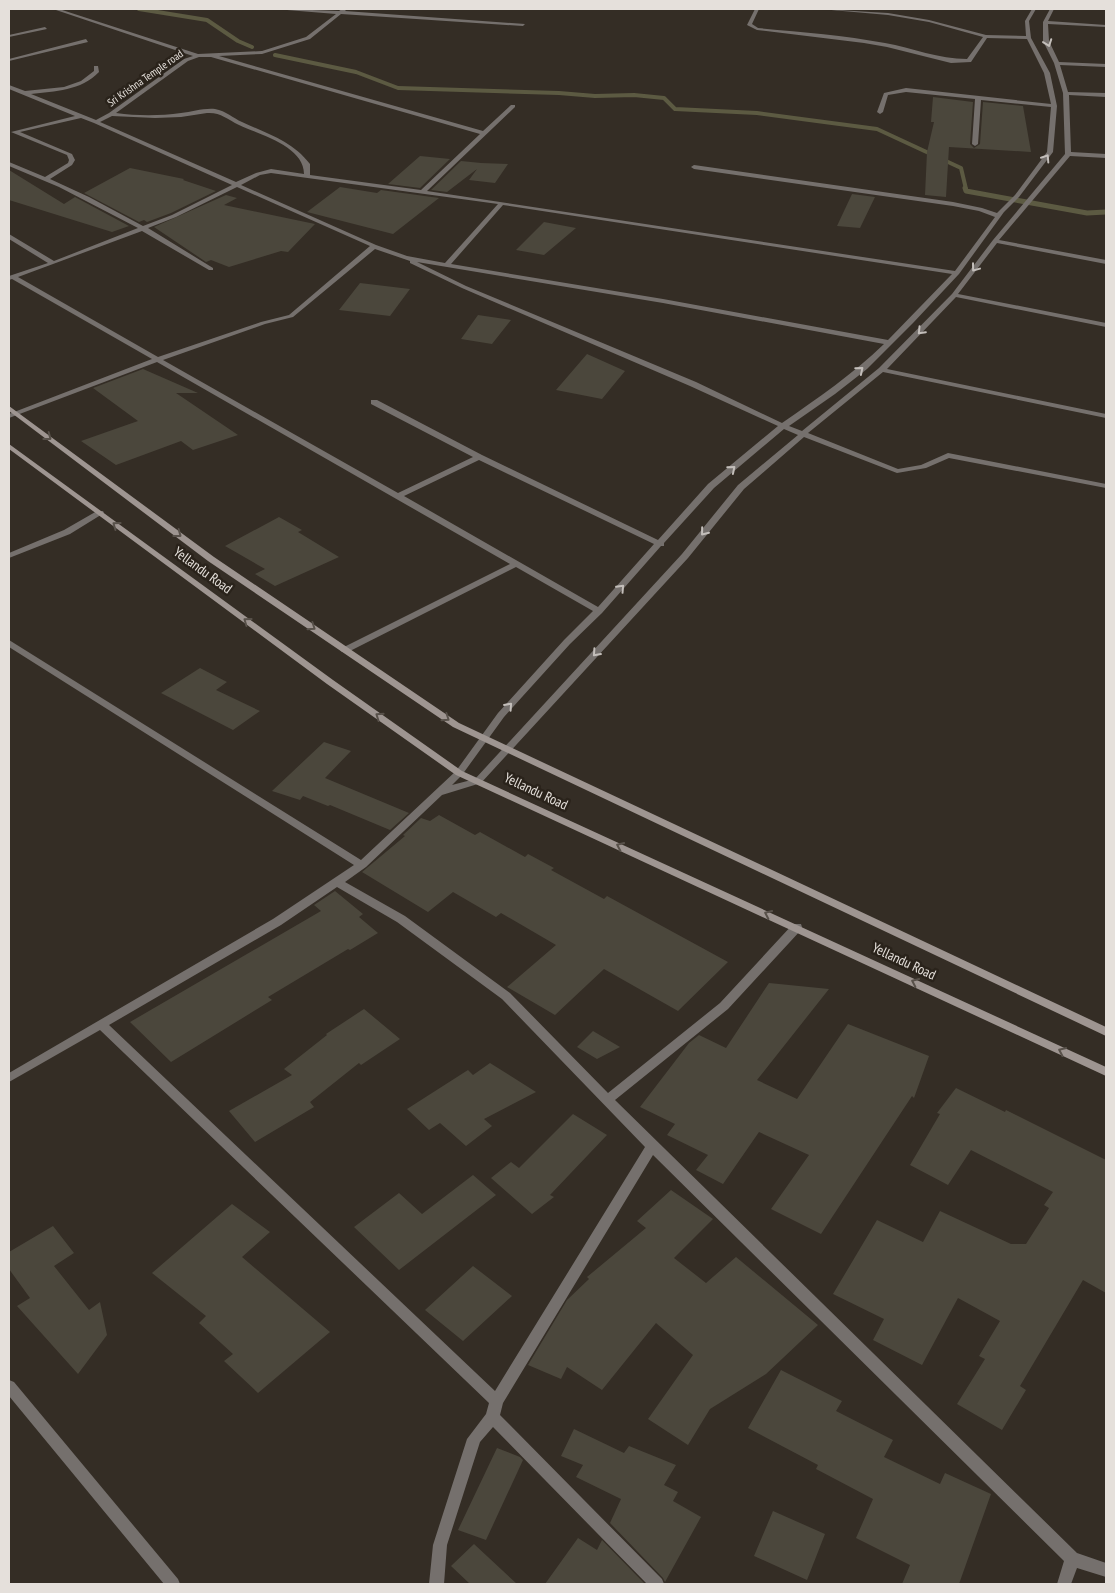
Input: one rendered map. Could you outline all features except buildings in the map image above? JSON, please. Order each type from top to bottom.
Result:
[{"type":"main road","name":"Yellandu Road","points":[[11,413],[211,558],[456,725],[1106,1032]]},
{"type":"main road","name":"Yellandu Road","points":[[9,446],[330,682],[459,773],[797,927],[1106,1072]]},
{"type":"street","points":[[55,9],[198,56]]},
{"type":"street","points":[[287,9],[343,11],[523,25]]},
{"type":"street","points":[[758,9],[750,25],[757,29],[886,45],[951,61],[969,61],[986,36]]},
{"type":"street","points":[[822,9],[888,14],[929,21],[986,36],[1030,38]]},
{"type":"street","points":[[9,1078],[277,922],[362,865],[459,773],[483,737],[567,642],[599,611],[661,544],[711,486],[784,426],[832,392],[890,343],[957,273],[1001,213],[1017,196],[1050,152],[1054,106],[1046,73],[1030,38],[1027,21],[1034,9]]},
{"type":"street","points":[[439,792],[478,781],[685,556],[741,487],[882,370],[954,296],[995,241],[1068,154],[1066,93],[1058,63],[1046,41],[1045,22],[1052,9]]},
{"type":"street","name":"Sri Krishna Temple road","points":[[96,122],[112,114],[186,60],[198,56],[262,52],[308,38],[343,11]]},
{"type":"street","points":[[1045,22],[1106,26]]},
{"type":"street","points":[[9,36],[45,28]]},
{"type":"street","points":[[9,60],[86,41]]},
{"type":"street","points":[[213,56],[484,133]]},
{"type":"street","points":[[1058,63],[1106,65]]},
{"type":"street","points":[[24,94],[71,87],[94,75],[97,71],[96,67]]},
{"type":"street","points":[[9,88],[96,122],[236,186],[406,258],[464,287],[784,426],[897,471],[912,471],[931,465],[948,455],[1106,486]]},
{"type":"street","points":[[880,112],[886,94],[906,90],[940,92],[1054,106]]},
{"type":"street","points":[[1066,93],[1106,95]]},
{"type":"street","points":[[975,144],[978,97]]},
{"type":"street","points":[[421,193],[513,106]]},
{"type":"street","points":[[112,114],[160,117],[200,112],[225,113],[238,122],[293,148],[307,164],[307,176]]},
{"type":"street","points":[[11,133],[81,116]]},
{"type":"street","points":[[11,133],[69,154],[72,160],[70,164],[47,178]]},
{"type":"street","points":[[1068,154],[1106,156]]},
{"type":"street","points":[[9,164],[47,178],[144,228],[211,269]]},
{"type":"street","points":[[694,167],[953,204],[1001,213]]},
{"type":"street","points":[[11,277],[54,263],[174,216],[258,174],[271,171],[502,203],[957,273]]},
{"type":"street","points":[[446,265],[502,203]]},
{"type":"street","points":[[9,236],[54,263]]},
{"type":"street","points":[[995,241],[1106,262]]},
{"type":"street","points":[[11,413],[156,360],[263,323],[291,316],[374,246]]},
{"type":"street","points":[[406,258],[663,301],[890,343]]},
{"type":"street","points":[[11,277],[599,611]]},
{"type":"street","points":[[954,296],[1106,325]]},
{"type":"street","points":[[882,370],[1106,416]]},
{"type":"street","points":[[374,402],[479,457],[661,544]]},
{"type":"street","points":[[398,496],[479,457]]},
{"type":"street","points":[[9,556],[66,532],[100,513]]},
{"type":"street","points":[[345,650],[516,564]]},
{"type":"street","points":[[9,644],[362,865]]},
{"type":"street","points":[[337,882],[401,919],[506,996],[652,1146],[1072,1559],[1106,1570]]},
{"type":"street","points":[[607,1100],[724,1006],[797,927]]},
{"type":"street","points":[[101,1024],[496,1401]]},
{"type":"street","points":[[436,1584],[440,1545],[474,1439],[494,1417],[496,1401],[652,1146]]},
{"type":"street","points":[[9,1386],[173,1584]]},
{"type":"street","points":[[494,1417],[657,1584]]},
{"type":"street","points":[[1064,1584],[1072,1559]]},
{"type":"waterway","points":[[139,9],[207,20],[238,41],[252,47]]},
{"type":"waterway","points":[[275,55],[356,72],[398,88],[559,93],[595,96],[634,95],[664,98],[675,109],[757,113],[877,129],[961,168],[966,189]]},
{"type":"waterway","points":[[965,188],[966,191],[1087,213],[1106,212]]}]
